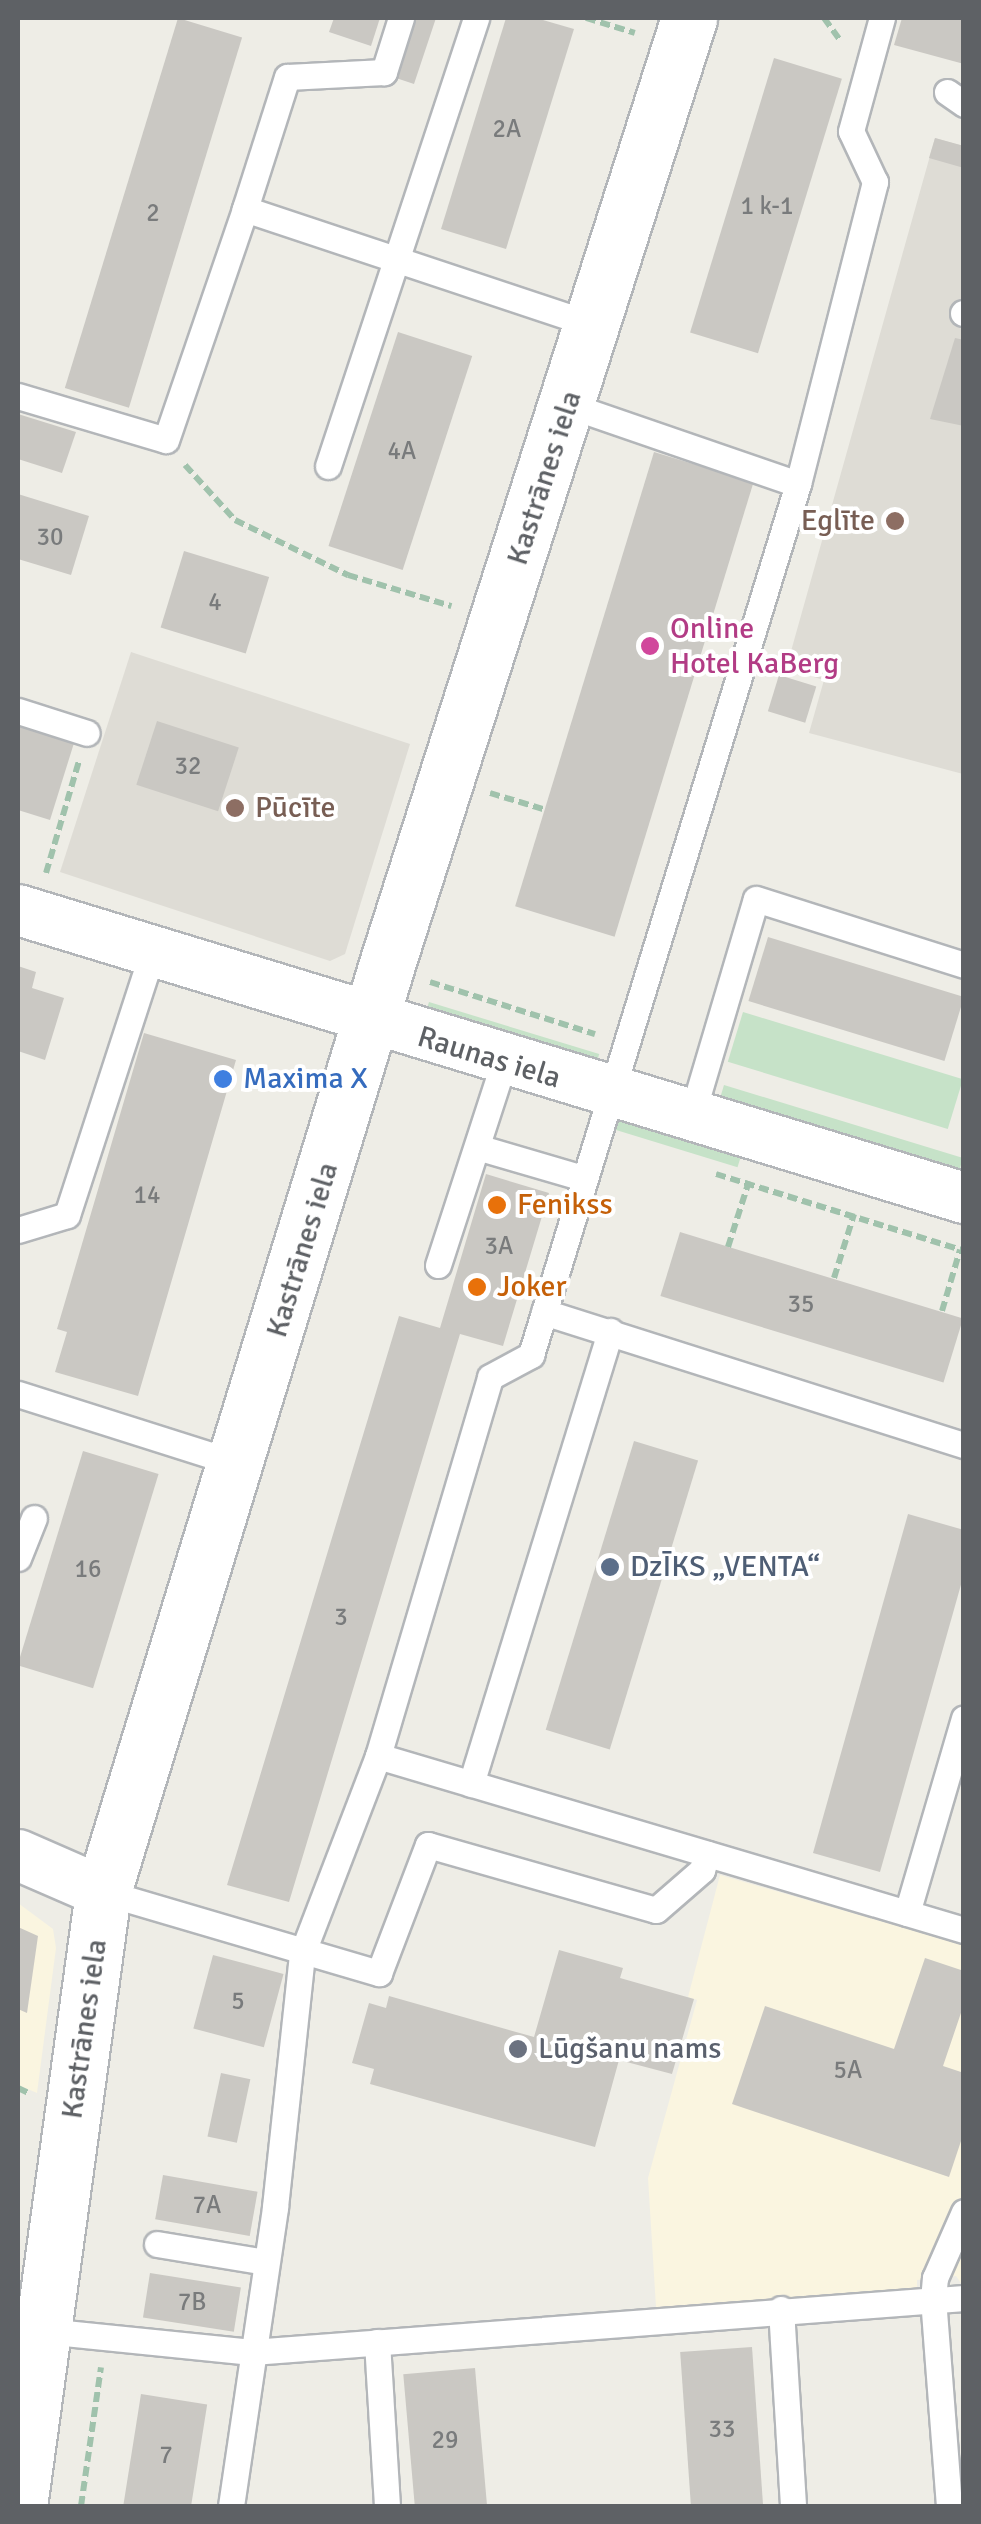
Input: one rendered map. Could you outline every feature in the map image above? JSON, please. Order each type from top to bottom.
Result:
[{"type":"street","name":"Kastrānes iela","points":[[19,2506],[69,2331],[103,1892],[374,1023],[387,964],[593,326],[667,27]]},
{"type":"street","name":"Raunas iela","points":[[29,899],[152,954],[964,1198]]},
{"type":"street","points":[[18,1855],[103,1892]]},
{"type":"lane","points":[[18,396],[166,440],[287,76],[384,72],[401,18]]},
{"type":"lane","points":[[328,466],[476,18]]},
{"type":"lane","points":[[230,2506],[266,2262],[302,1954],[378,1756],[490,1377],[531,1355],[798,484],[875,182],[851,131],[882,18]]},
{"type":"lane","points":[[245,209],[593,326]]},
{"type":"lane","points":[[568,405],[798,484]]},
{"type":"lane","points":[[18,711],[88,733]]},
{"type":"lane","points":[[691,1118],[756,899],[964,965]]},
{"type":"lane","points":[[18,1230],[67,1215],[152,954]]},
{"type":"lane","points":[[438,1265],[504,1062]]},
{"type":"lane","points":[[477,1147],[583,1178]]},
{"type":"lane","points":[[544,1312],[964,1445]]},
{"type":"lane","points":[[471,1784],[610,1332]]},
{"type":"lane","points":[[18,1394],[236,1463]]},
{"type":"lane","points":[[18,1558],[34,1518]]},
{"type":"lane","points":[[907,1913],[964,1718]]},
{"type":"lane","points":[[378,1756],[964,1930]]},
{"type":"lane","points":[[103,1892],[302,1954],[380,1972],[428,1845],[656,1910],[702,1870],[706,1854]]},
{"type":"lane","points":[[949,2506],[934,2278],[964,2212]]},
{"type":"lane","points":[[158,2244],[266,2262]]},
{"type":"lane","points":[[69,2331],[252,2352],[964,2298]]},
{"type":"lane","points":[[782,2309],[794,2506]]},
{"type":"lane","points":[[377,2342],[387,2506]]},
{"type":"path","points":[[586,18],[667,27]]},
{"type":"path","points":[[166,440],[235,520],[348,575],[457,608]]},
{"type":"path","points":[[29,899],[88,733]]},
{"type":"path","points":[[480,791],[546,810]]},
{"type":"path","points":[[728,1247],[762,1139]]},
{"type":"path","points":[[834,1278],[868,1170]]},
{"type":"path","points":[[942,1311],[964,1238]]},
{"type":"path","points":[[69,2331],[101,2367],[81,2506]]},
{"type":"shaded area","name":"Eglīte","points":[[935,138],[963,146],[963,774],[809,733],[824,680],[786,669]]},
{"type":"shaded area","name":"Pūcīte","points":[[131,652],[410,744],[345,954],[330,961],[60,872]]},
{"type":"shaded area","points":[[720,1875],[963,1945],[963,2286],[956,2276],[917,2280],[917,2290],[656,2307],[648,2178],[697,2000],[688,1997]]},
{"type":"shaded area","points":[[18,1903],[53,1929],[56,1948],[37,2093],[18,2085]]},
{"type":"green space","points":[[429,1002],[599,1054],[595,1069],[424,1017]]},
{"type":"green space","points":[[743,1012],[963,1079],[948,1129],[728,1062]]},
{"type":"green space","points":[[724,1085],[963,1158],[959,1171],[720,1098]]},
{"type":"green space","points":[[615,1113],[742,1152],[738,1167],[610,1128]]},
{"type":"building","points":[[178,18],[242,38],[129,408],[65,388]]},
{"type":"building","points":[[334,18],[380,18],[371,46],[329,32]]},
{"type":"building","points":[[408,18],[436,18],[414,84],[390,76]]},
{"type":"building","points":[[506,18],[536,18],[574,29],[506,249],[441,229]]},
{"type":"building","points":[[902,18],[964,18],[964,64],[894,45]]},
{"type":"building","points":[[774,58],[842,79],[758,353],[690,332]]},
{"type":"building","points":[[935,138],[964,146],[964,168],[929,158]]},
{"type":"building","points":[[398,332],[472,356],[403,570],[328,546]]},
{"type":"building","points":[[955,338],[964,340],[964,426],[930,419]]},
{"type":"building","points":[[18,414],[76,432],[62,473],[18,459]]},
{"type":"building","name":"Online Hotel KaBerg","points":[[654,452],[753,482],[615,937],[515,906]]},
{"type":"building","points":[[18,494],[89,516],[71,575],[18,559]]},
{"type":"building","points":[[184,551],[269,577],[246,654],[161,628]]},
{"type":"building","points":[[779,675],[816,686],[805,723],[768,711]]},
{"type":"building","points":[[157,721],[239,748],[218,811],[136,785]]},
{"type":"building","points":[[18,726],[74,743],[50,820],[18,810]]},
{"type":"building","points":[[768,937],[964,997],[944,1061],[748,1001]]},
{"type":"building","points":[[18,966],[36,972],[32,988],[64,998],[45,1060],[18,1051]]},
{"type":"building","points":[[144,1033],[236,1060],[138,1396],[55,1372],[67,1332],[57,1329]]},
{"type":"building","points":[[486,1174],[549,1193],[503,1346],[460,1334],[289,1902],[227,1885],[399,1316],[440,1328]]},
{"type":"building","points":[[680,1232],[963,1319],[943,1383],[660,1296]]},
{"type":"building","points":[[634,1441],[698,1461],[610,1749],[546,1730]]},
{"type":"building","points":[[83,1451],[159,1474],[93,1688],[18,1665]]},
{"type":"building","points":[[908,1514],[964,1530],[964,1574],[880,1872],[813,1853]]},
{"type":"building","points":[[18,1927],[38,1936],[27,2013],[18,2009]]},
{"type":"building","name":"Lūgšanu nams","points":[[559,1950],[623,1968],[620,1978],[694,1999],[672,2074],[619,2060],[595,2147],[370,2084],[374,2069],[352,2063],[369,2003],[386,2008],[389,1996],[534,2037]]},
{"type":"building","points":[[213,1955],[284,1974],[264,2047],[193,2028]]},
{"type":"building","points":[[925,1958],[964,1971],[964,2004],[943,2066],[964,2073],[964,2132],[949,2177],[732,2104],[765,2006],[894,2049]]},
{"type":"building","points":[[221,2073],[250,2079],[237,2143],[207,2137]]},
{"type":"building","points":[[163,2175],[258,2192],[250,2236],[155,2219]]},
{"type":"building","points":[[150,2273],[241,2287],[234,2332],[143,2317]]},
{"type":"building","points":[[752,2347],[763,2506],[691,2506],[680,2352]]},
{"type":"building","points":[[475,2368],[487,2505],[415,2506],[403,2374]]},
{"type":"building","points":[[141,2394],[207,2404],[191,2506],[123,2506]]},
{"type":"place","name":"Eglīte","points":[[895,521]]},
{"type":"place","name":"Online Hotel KaBerg","points":[[650,646]]},
{"type":"place","name":"Pūcīte","points":[[235,808]]},
{"type":"place","name":"Maxima X","points":[[223,1079]]},
{"type":"place","name":"Fenikss","points":[[497,1205]]},
{"type":"place","name":"Joker","points":[[477,1287]]},
{"type":"place","name":"DzĪKS „VENTA“","points":[[610,1567]]},
{"type":"place","name":"Lūgšanu nams","points":[[518,2049]]}]
